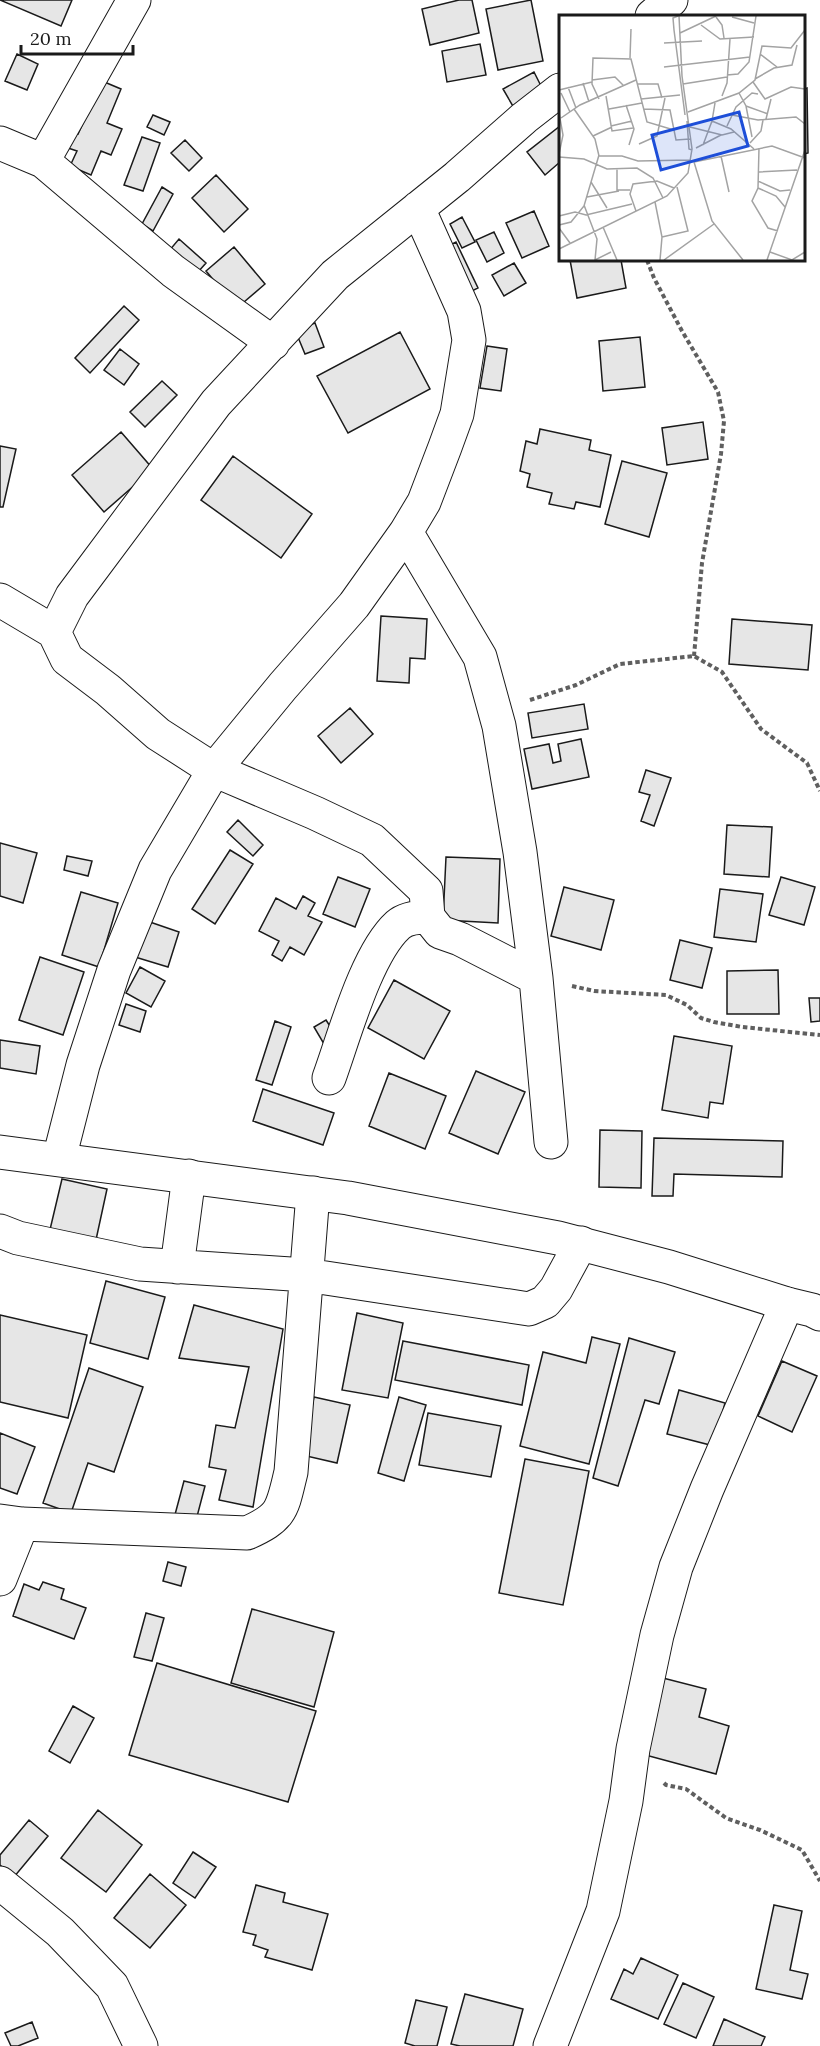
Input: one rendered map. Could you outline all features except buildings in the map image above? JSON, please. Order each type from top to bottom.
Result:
[{"type":"street","points":[[43,161],[134,0]]},
{"type":"street","points":[[653,15],[671,0]]},
{"type":"street","points":[[54,632],[72,596],[216,404],[334,275],[559,92]]},
{"type":"street","points":[[0,143],[43,161],[173,271],[273,343]]},
{"type":"street","points":[[59,1159],[82,1065],[114,970],[155,870],[213,770],[354,605],[406,532],[424,502],[457,414],[470,340],[464,311],[418,208]]},
{"type":"street","points":[[406,532],[480,657],[500,726],[520,852],[536,978],[551,1142]]},
{"type":"street","points":[[0,600],[54,632],[67,658],[158,734],[213,770],[372,840],[426,891],[428,917],[440,932],[460,939],[536,978]]},
{"type":"street","points":[[329,1078],[360,989],[384,942],[399,924],[414,917],[428,917]]},
{"type":"street","points":[[0,1152],[348,1198],[581,1243],[669,1267],[820,1314]]},
{"type":"street","points":[[177,1267],[189,1176]]},
{"type":"street","points":[[0,1579],[11,1522],[247,1533],[268,1523],[283,1506],[291,1472],[313,1193]]},
{"type":"street","points":[[0,1231],[18,1238],[140,1264],[306,1275],[529,1309],[545,1302],[556,1289],[581,1243]]},
{"type":"street","points":[[550,2046],[603,1911],[657,1635],[676,1567],[711,1479],[788,1304]]},
{"type":"street","points":[[0,1883],[60,1932],[112,1986],[141,2046]]},
{"type":"path","points":[[647,261],[682,331],[718,392],[724,421],[721,454],[702,563],[694,656]]},
{"type":"path","points":[[495,711],[576,685],[620,664],[694,656],[722,672],[761,729],[807,763],[820,790]]},
{"type":"path","points":[[536,978],[594,991],[666,995],[687,1005],[701,1018],[714,1022],[820,1035]]},
{"type":"path","points":[[633,1749],[666,1785],[686,1789],[726,1818],[760,1830],[802,1850],[820,1881]]}]
